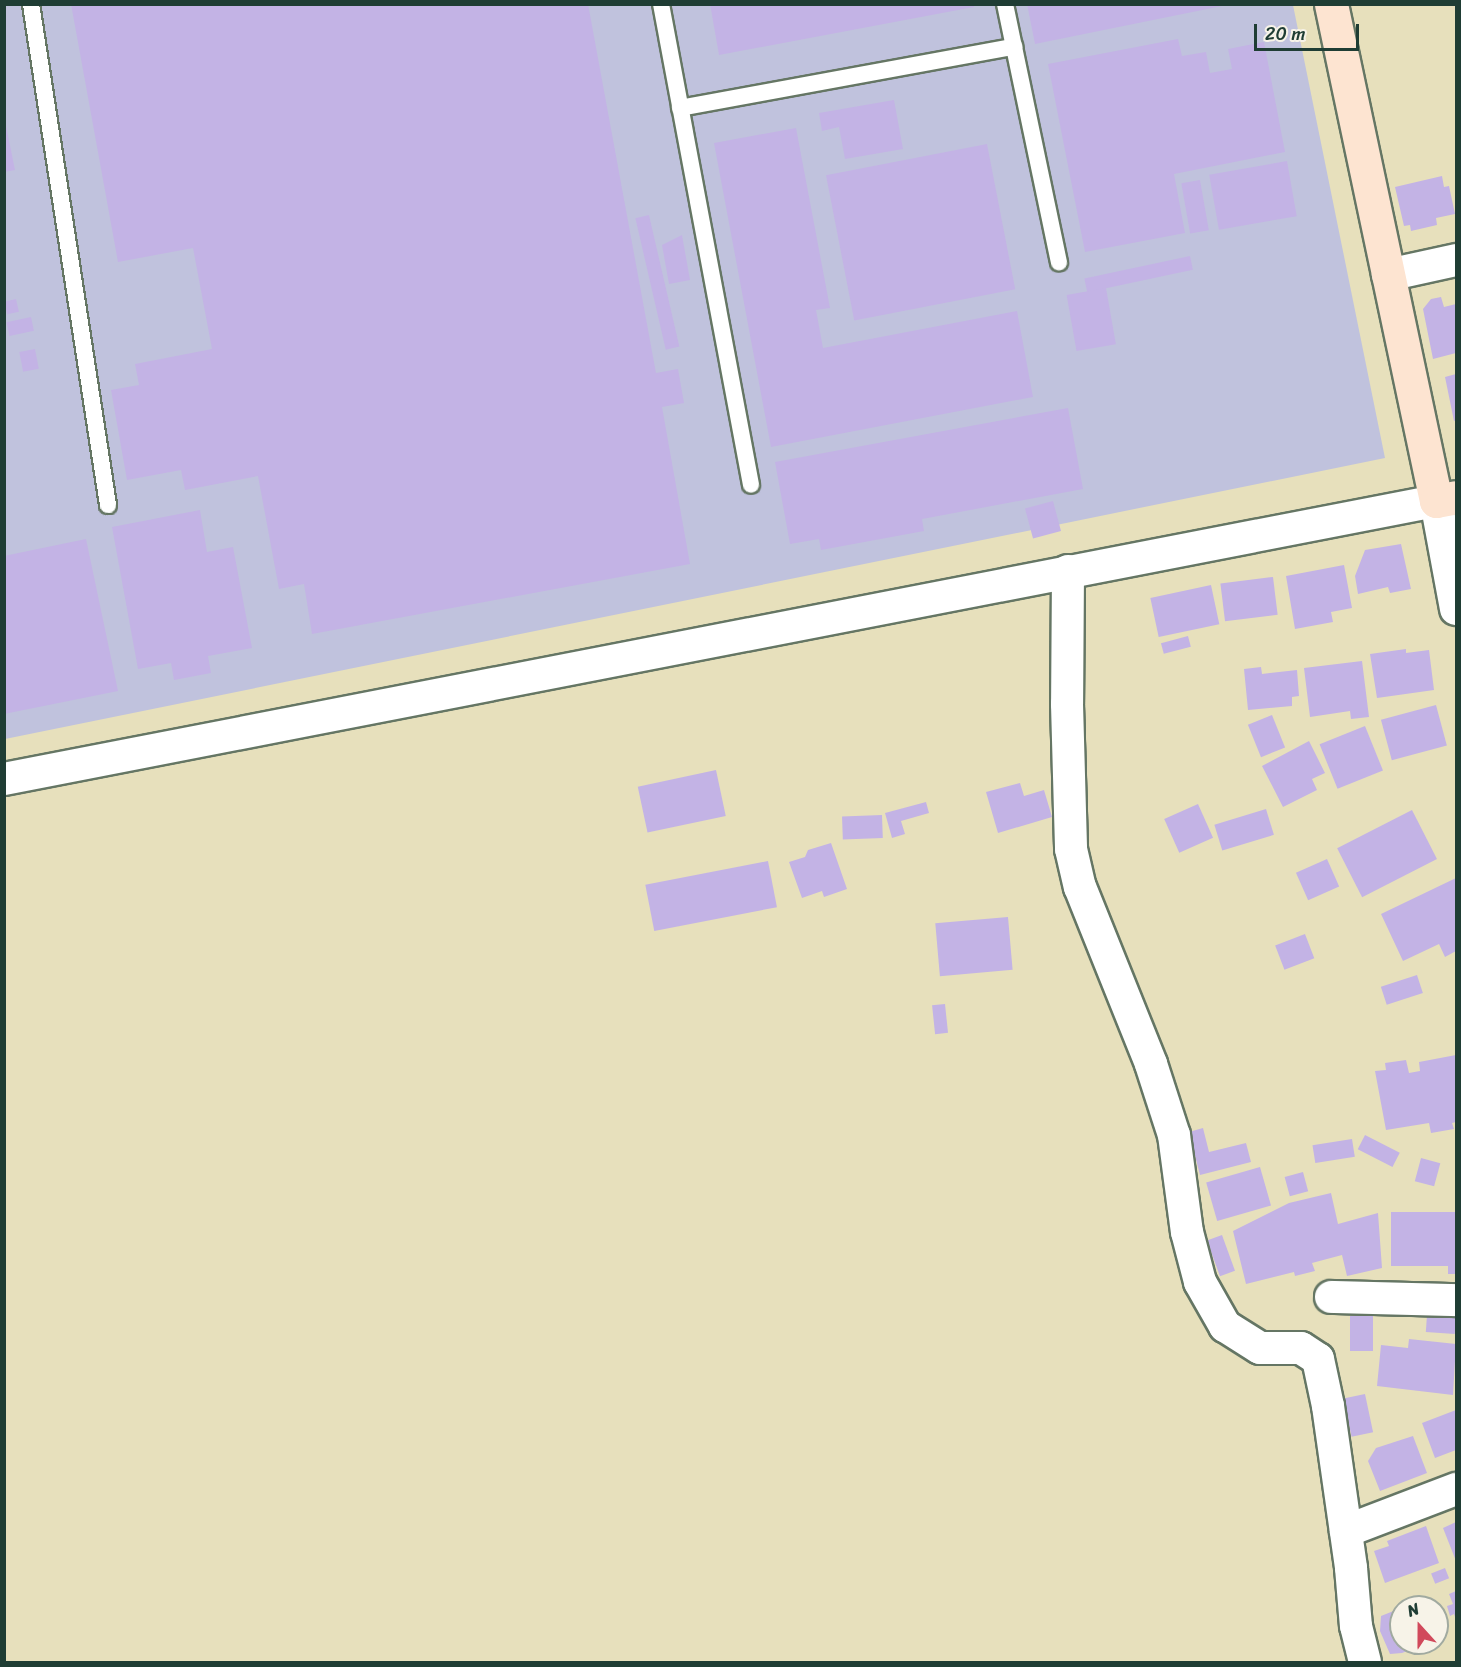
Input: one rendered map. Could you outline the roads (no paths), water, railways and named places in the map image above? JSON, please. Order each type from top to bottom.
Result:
[{"type":"street","points":[[1331,4],[1388,275],[1446,499],[1456,609]]},
{"type":"street","points":[[1388,275],[1456,260]]},
{"type":"street","points":[[4,779],[1446,499]]},
{"type":"street","points":[[1068,572],[1067,704],[1071,849],[1080,887],[1151,1064],[1174,1135],[1187,1232],[1200,1282],[1225,1326],[1260,1348],[1301,1348],[1318,1359],[1328,1406],[1346,1531],[1356,1626],[1365,1662]]},
{"type":"street","points":[[1331,1297],[1456,1300]]},
{"type":"street","points":[[1346,1531],[1456,1489]]},
{"type":"lane","points":[[32,4],[108,505]]},
{"type":"lane","points":[[661,4],[751,485]]},
{"type":"lane","points":[[1005,4],[1059,262]]},
{"type":"lane","points":[[680,108],[1014,47]]}]
